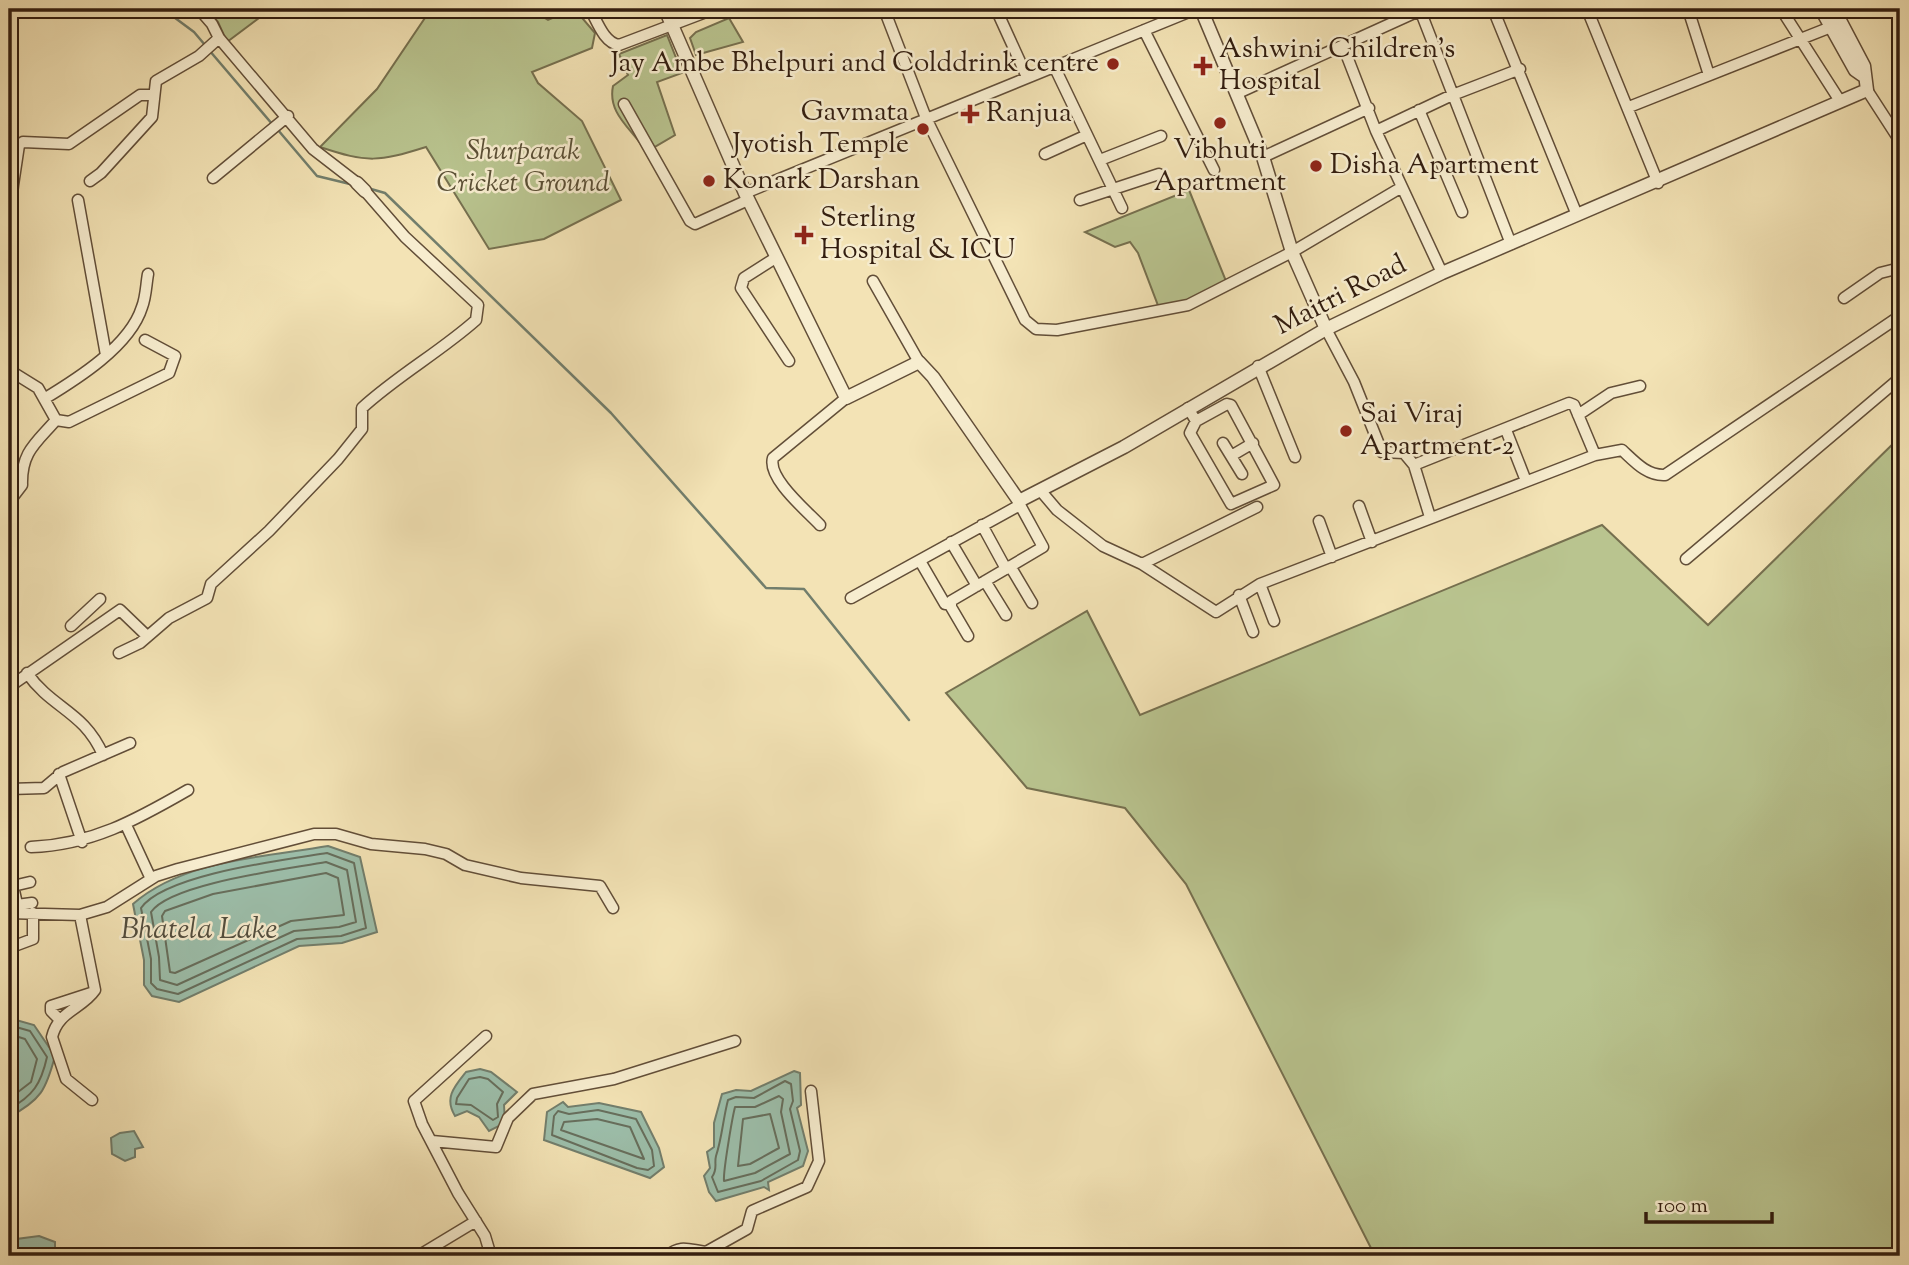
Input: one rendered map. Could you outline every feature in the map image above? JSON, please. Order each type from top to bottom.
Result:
[{"type":"street","points":[[118,653],[140,643],[146,635],[169,618],[207,598],[211,584],[314,487],[362,429],[362,408],[385,387],[451,342],[476,320],[478,305],[465,289],[405,237],[361,187],[313,149],[288,116],[217,40],[212,24],[199,9]]},
{"type":"street","points":[[590,9],[613,45],[624,45],[714,9]]},
{"type":"street","points":[[665,9],[747,196],[846,398]]},
{"type":"street","points":[[884,9],[926,118],[1025,320],[1036,329],[1057,330],[1178,308],[1292,252],[1402,187]]},
{"type":"street","points":[[996,9],[1027,77]]},
{"type":"street","points":[[624,104],[690,221],[695,224],[747,196],[926,118],[1198,9],[1238,93],[1263,157],[1292,252],[1326,329],[1354,382],[1385,455],[1399,453],[1409,456],[1414,464],[1430,517]]},
{"type":"street","points":[[1493,9],[1520,69],[1577,215]]},
{"type":"street","points":[[1587,9],[1658,183]]},
{"type":"street","points":[[1688,9],[1709,75]]},
{"type":"street","points":[[1781,9],[1840,101]]},
{"type":"street","points":[[1821,9],[1855,70],[1900,141]]},
{"type":"street","points":[[1834,9],[1864,66],[1866,84]]},
{"type":"street","points":[[1238,93],[1421,10],[1450,96],[1511,244]]},
{"type":"street","points":[[1629,107],[1831,27]]},
{"type":"street","points":[[1144,30],[1214,170]]},
{"type":"street","points":[[90,181],[101,173],[152,117],[156,81],[198,56],[217,40]]},
{"type":"street","points":[[1343,46],[1376,131],[1442,273]]},
{"type":"street","points":[[1054,66],[1122,208]]},
{"type":"street","points":[[1376,131],[1450,96],[1520,69]]},
{"type":"street","name":"Maitri Road","points":[[851,598],[1040,490],[1124,447],[1258,366],[1326,329],[1442,273],[1658,183],[1840,101],[1866,84]]},
{"type":"street","points":[[9,221],[11,185],[19,145],[23,142],[69,144],[140,95],[154,94]]},
{"type":"street","points":[[1263,157],[1369,108]]},
{"type":"street","points":[[1419,110],[1462,212]]},
{"type":"street","points":[[213,178],[288,116]]},
{"type":"street","points":[[1045,154],[1087,135]]},
{"type":"street","points":[[1100,160],[1161,136]]},
{"type":"street","points":[[1080,200],[1159,174]]},
{"type":"street","points":[[78,200],[106,355]]},
{"type":"street","points":[[777,257],[744,278],[741,288],[789,361]]},
{"type":"street","points":[[1844,298],[1880,274],[1900,268]]},
{"type":"street","points":[[44,399],[89,372],[106,355],[142,309],[148,274]]},
{"type":"street","points":[[873,281],[919,362],[933,377],[1020,503],[1042,547],[950,604],[945,604],[919,561]]},
{"type":"street","points":[[1040,490],[1057,510],[1103,546],[1142,564],[1216,612],[1260,584],[1422,524],[1430,517],[1595,455],[1622,450],[1647,471],[1665,475],[1900,316]]},
{"type":"street","points":[[56,421],[69,422],[169,373],[176,356],[145,340]]},
{"type":"street","points":[[821,526],[777,479],[771,463],[773,458],[846,398],[919,362]]},
{"type":"street","points":[[1258,366],[1295,457]]},
{"type":"street","points":[[9,370],[38,388],[56,421]]},
{"type":"street","points":[[1686,559],[1900,378]]},
{"type":"street","points":[[1578,415],[1611,393],[1640,386]]},
{"type":"street","points":[[1414,464],[1569,403],[1574,405],[1595,455]]},
{"type":"street","points":[[1227,404],[1231,405],[1273,485],[1231,504],[1190,433],[1196,421],[1227,404]]},
{"type":"street","points":[[1188,408],[1196,421]]},
{"type":"street","points":[[9,502],[22,485],[25,455],[56,421]]},
{"type":"street","points":[[1506,430],[1525,481]]},
{"type":"street","points":[[1223,443],[1242,474]]},
{"type":"street","points":[[1231,456],[1252,443]]},
{"type":"street","points":[[1359,506],[1372,542]]},
{"type":"street","points":[[1142,564],[1257,507]]},
{"type":"street","points":[[1319,521],[1332,557]]},
{"type":"street","points":[[982,525],[1032,603]]},
{"type":"street","points":[[951,542],[1006,615]]},
{"type":"street","points":[[1260,584],[1274,621]]},
{"type":"street","points":[[1239,595],[1253,632]]},
{"type":"street","points":[[81,638],[67,621],[100,599]]},
{"type":"street","points":[[950,604],[968,636]]},
{"type":"street","points":[[9,687],[122,610],[146,635]]},
{"type":"street","points":[[27,673],[41,694],[91,730],[103,755]]},
{"type":"street","points":[[9,789],[44,788],[59,774],[130,743]]},
{"type":"street","points":[[59,774],[82,842]]},
{"type":"street","points":[[31,847],[82,842],[126,825],[188,790]]},
{"type":"street","points":[[126,825],[151,879]]},
{"type":"street","points":[[30,881],[13,886],[15,910],[32,908],[80,915],[107,906],[151,879],[178,869],[314,834],[336,834],[371,844],[425,849],[465,864],[521,878],[600,886],[613,908]]},
{"type":"street","points":[[9,948],[33,939],[32,908]]},
{"type":"street","points":[[80,915],[95,985],[93,993],[60,1020],[52,1037],[61,1068],[72,1086],[92,1100]]},
{"type":"street","points":[[486,1036],[414,1101],[432,1142],[485,1236],[491,1256]]},
{"type":"street","points":[[432,1142],[496,1147],[508,1118],[533,1094],[614,1079],[735,1041]]},
{"type":"street","points":[[667,1256],[675,1249],[685,1247],[706,1252],[747,1229],[752,1211],[807,1187],[819,1161],[811,1091]]},
{"type":"street","points":[[418,1256],[476,1221]]},
{"type":"green space","points":[[207,9],[271,9],[227,42],[218,22]]},
{"type":"green space","name":"Shurparak Cricket Ground","points":[[431,9],[530,9],[548,20],[562,14],[578,13],[595,33],[592,48],[532,72],[538,83],[582,121],[621,200],[544,239],[489,249],[426,147],[396,156],[373,159],[350,156],[320,147],[377,89]]},
{"type":"green space","points":[[729,18],[743,42],[696,55],[690,38],[696,32]]},
{"type":"green space","points":[[667,35],[682,73],[657,82],[675,135],[646,152],[618,114],[612,96],[613,86],[628,75],[619,54]]},
{"type":"green space","points":[[1189,190],[1226,281],[1187,301],[1159,308],[1138,253],[1130,242],[1115,247],[1085,232]]},
{"type":"green space","points":[[1900,437],[1900,1256],[1375,1256],[1186,884],[1125,808],[1027,788],[946,693],[1087,611],[1140,715],[1602,525],[1708,625]]},
{"type":"water","name":"Bhatela Lake","points":[[328,846],[360,857],[377,932],[342,943],[299,946],[179,1002],[152,996],[144,985],[144,960],[133,904],[153,889],[200,869]]},
{"type":"water","points":[[9,1018],[34,1025],[55,1056],[41,1093],[9,1117]]},
{"type":"water","points":[[480,1069],[491,1072],[517,1092],[504,1105],[505,1123],[489,1131],[479,1117],[467,1111],[455,1116],[450,1104],[454,1088],[466,1072]]},
{"type":"water","points":[[794,1071],[800,1073],[801,1105],[797,1108],[808,1151],[803,1166],[768,1182],[769,1190],[764,1187],[716,1201],[709,1192],[704,1176],[710,1168],[707,1152],[714,1147],[714,1123],[722,1094],[736,1090],[751,1091]]},
{"type":"water","points":[[563,1102],[568,1107],[599,1103],[641,1112],[659,1148],[664,1167],[650,1178],[544,1140],[547,1112]]},
{"type":"water","points":[[134,1131],[143,1147],[135,1149],[135,1157],[125,1161],[112,1154],[111,1138],[120,1133]]},
{"type":"water","points":[[39,1236],[55,1242],[55,1256],[9,1256],[9,1240]]},
{"type":"waterway","points":[[163,9],[194,32],[205,45]]},
{"type":"waterway","points":[[209,50],[273,125]]},
{"type":"waterway","points":[[278,130],[317,176],[350,184]]},
{"type":"waterway","points":[[371,189],[385,193],[611,413],[766,588],[804,589],[909,720]]},
{"type":"place","name":"Jay Ambe Bhelpuri and Colddrink centre","points":[[1113,64]]},
{"type":"place","name":"Ashwini Children's Hospital","points":[[1203,66]]},
{"type":"place","name":"Ranjua","points":[[970,114]]},
{"type":"place","name":"Vibhuti Apartment","points":[[1220,123]]},
{"type":"place","name":"Gavmata Jyotish Temple","points":[[923,129]]},
{"type":"place","name":"Disha Apartment","points":[[1316,166]]},
{"type":"place","name":"Konark Darshan","points":[[709,181]]},
{"type":"place","name":"Sterling Hospital & ICU","points":[[804,235]]},
{"type":"place","name":"Sai Viraj Apartment-2","points":[[1346,431]]}]
